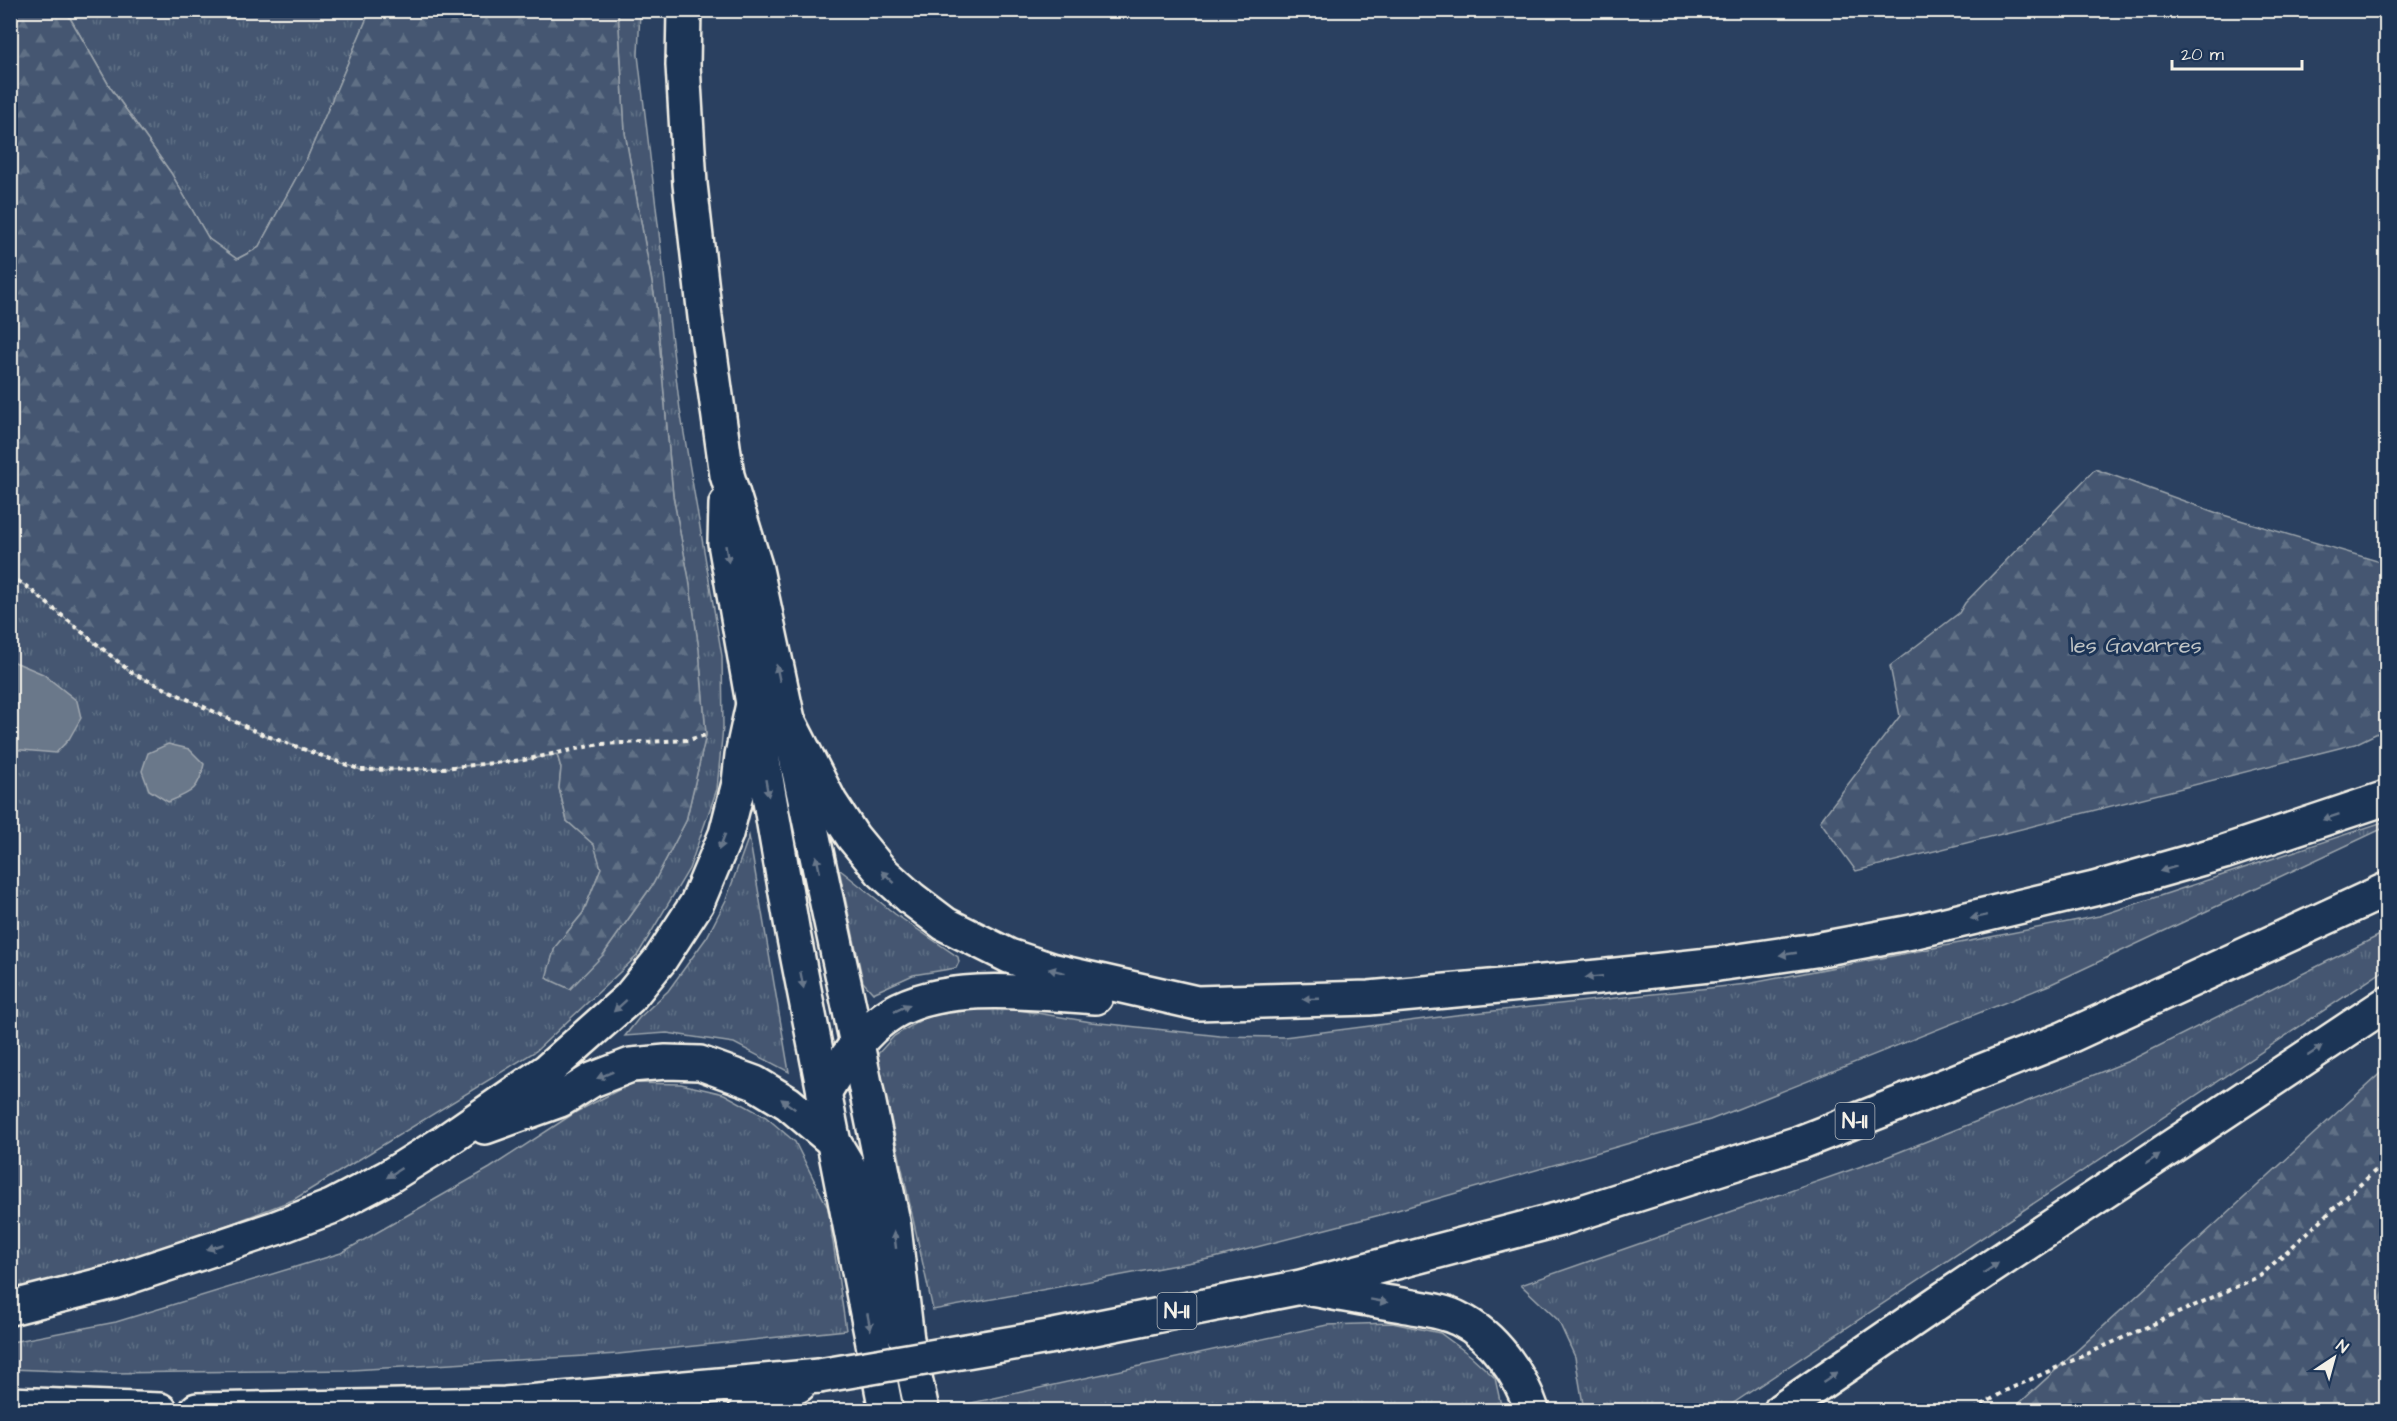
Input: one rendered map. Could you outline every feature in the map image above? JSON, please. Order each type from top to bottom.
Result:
[{"type":"main road","points":[[684,10],[683,65],[690,183],[705,317],[727,475],[756,569],[856,1044],[894,1227],[907,1340],[922,1410]]},
{"type":"main road","points":[[727,475],[725,543],[793,933],[886,1410]]},
{"type":"main road","points":[[10,1308],[113,1282],[276,1228],[331,1207],[362,1192],[444,1142],[548,1070],[629,998],[677,936],[697,903],[726,834],[739,783],[752,700]]},
{"type":"main road","points":[[787,718],[830,802],[854,837],[882,871],[912,899],[945,924],[1009,956],[1051,970],[1197,1003]]},
{"type":"main road","points":[[824,1093],[856,1044],[891,1013],[934,997],[1009,992],[1197,1003],[1369,998],[1718,964],[1815,950],[1912,932],[2105,886],[2224,852],[2386,798]]},
{"type":"main road","name":"N-II","points":[[197,1410],[505,1404],[819,1376],[1054,1336],[1301,1287],[1560,1219],[1799,1143],[2063,1039],[2386,890]]},
{"type":"main road","points":[[1781,1410],[1943,1299],[2386,1004]]},
{"type":"main road","points":[[444,1142],[560,1100],[592,1080],[630,1065],[666,1062],[700,1063],[755,1083],[788,1103],[833,1141],[858,1183],[880,1281],[907,1340]]},
{"type":"main road","points":[[1301,1287],[1438,1312],[1461,1320],[1493,1345],[1508,1363],[1521,1383],[1532,1410]]},
{"type":"main road","points":[[746,1410],[819,1376]]},
{"type":"main road","points":[[10,1404],[160,1410]]},
{"type":"path","points":[[10,576],[26,586],[132,673],[259,733],[361,770],[433,769],[524,760],[600,744],[688,740],[706,735],[728,710],[752,700]]},
{"type":"path","points":[[1974,1410],[2005,1391],[2260,1276],[2386,1161]]},
{"type":"green space","points":[[10,11],[66,11],[110,87],[171,173],[209,239],[237,259],[258,248],[308,156],[370,11],[618,11],[625,133],[656,305],[673,496],[689,579],[699,650],[706,735],[686,821],[653,884],[603,955],[570,989],[546,978],[555,947],[583,913],[601,868],[594,845],[567,821],[559,788],[561,768],[557,754],[524,760],[433,769],[361,770],[259,733],[132,673],[11,576]]},
{"type":"green space","points":[[66,11],[370,11],[308,156],[258,248],[237,259],[209,239],[171,173],[110,87]]},
{"type":"green space","points":[[618,11],[640,11],[638,55],[680,410],[722,656],[723,727],[717,789],[689,869],[637,956],[536,1051],[293,1200],[134,1261],[11,1292],[10,576],[26,586],[132,673],[259,733],[361,770],[433,769],[524,760],[557,754],[561,768],[559,788],[567,821],[595,845],[601,868],[583,913],[555,947],[547,978],[603,955],[653,884],[686,821],[706,735],[699,650],[689,579],[673,496],[656,305],[625,133]]},
{"type":"green space","name":"les Gavarres","points":[[2095,469],[2220,514],[2377,561],[2386,559],[2386,729],[2355,744],[1856,871],[1820,821],[1900,716],[1890,666],[1959,613],[1965,603]]},
{"type":"green space","points":[[2386,821],[2386,827],[2049,985],[1710,1120],[1380,1215],[1214,1258],[933,1310],[877,1055],[894,1036],[929,1015],[965,1006],[1019,1010],[1091,1022],[1220,1036],[1284,1037],[1456,1015],[1747,984],[2099,916]]},
{"type":"green space","points":[[749,836],[789,1072],[734,1043],[667,1033],[625,1036],[639,1018],[668,991],[707,937],[726,900]]},
{"type":"green space","points":[[839,869],[895,914],[958,957],[959,962],[956,968],[913,975],[873,993],[863,982]]},
{"type":"green space","points":[[2386,932],[2386,969],[1723,1410],[1584,1410],[1575,1357],[1558,1320],[1521,1285],[1879,1160],[2129,1061]]},
{"type":"green space","points":[[2386,1068],[2386,1410],[2012,1410]]},
{"type":"green space","points":[[632,1083],[681,1084],[724,1094],[766,1117],[795,1142],[828,1208],[846,1330],[618,1354],[352,1370],[112,1373],[11,1369],[11,1342],[116,1322],[341,1253],[490,1168],[576,1112]]},
{"type":"green space","points":[[1392,1323],[1440,1333],[1471,1356],[1495,1378],[1502,1410],[953,1410],[953,1407],[1327,1325]]},
{"type":"shaded area","points":[[10,660],[43,674],[77,701],[81,718],[69,739],[56,753],[11,749]]},
{"type":"shaded area","points":[[168,744],[189,749],[204,764],[197,785],[168,802],[149,790],[142,771],[148,753]]}]
